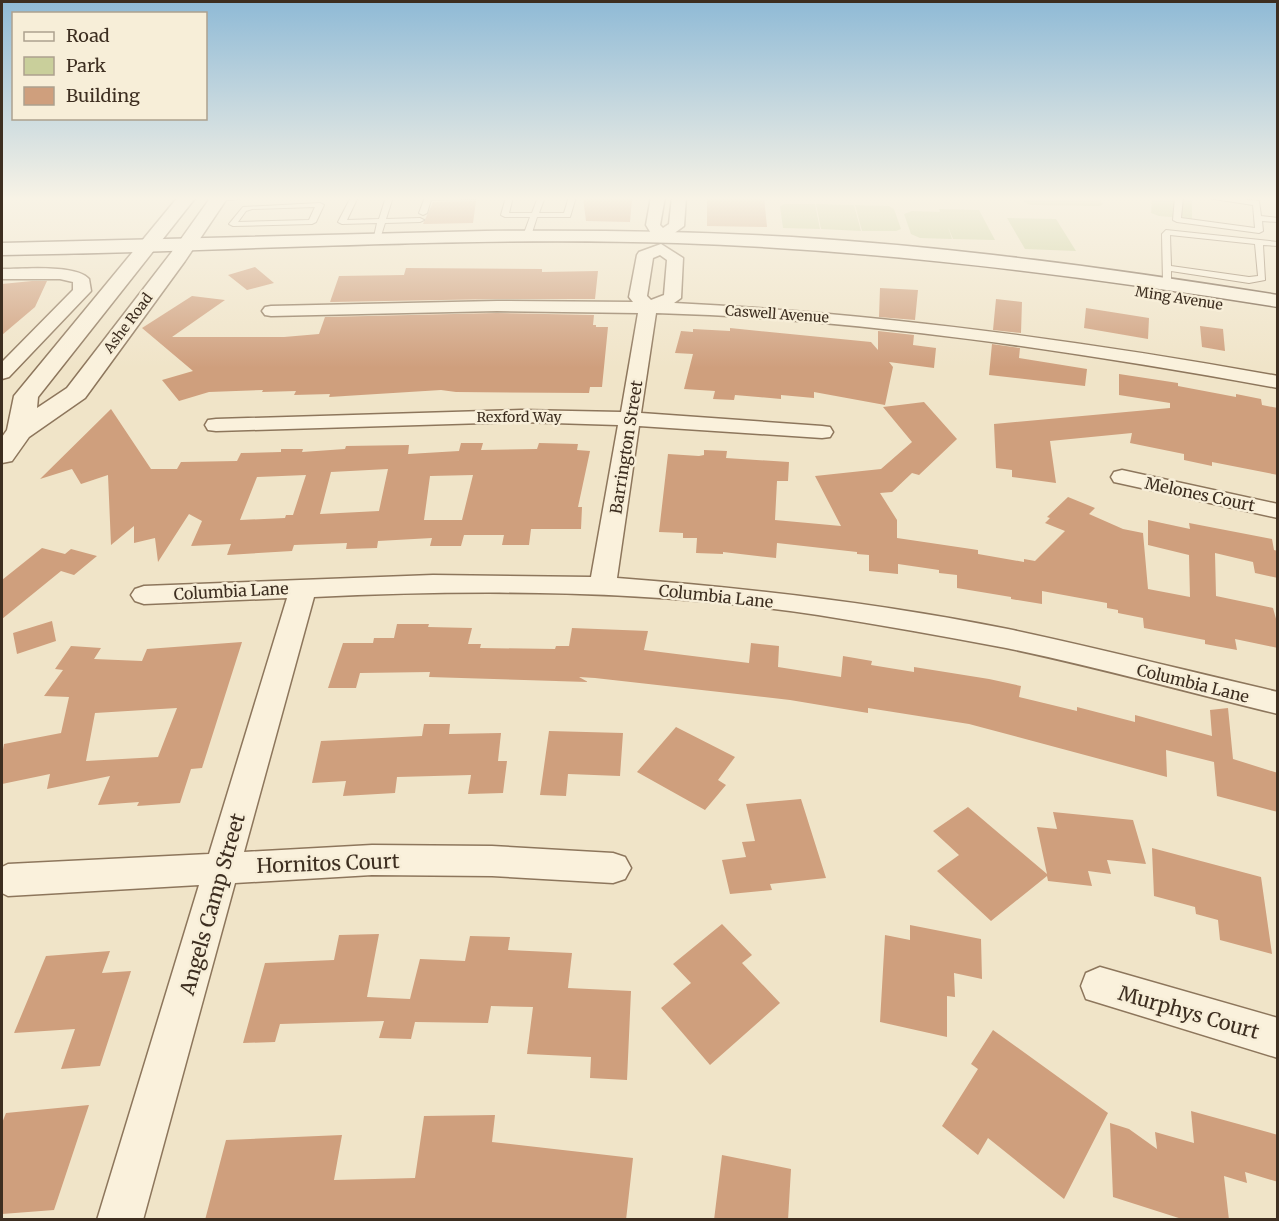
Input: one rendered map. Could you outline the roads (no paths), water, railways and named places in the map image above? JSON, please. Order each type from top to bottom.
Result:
[{"type":"main road","name":"Ming Avenue","points":[[2,261],[102,254]]},
{"type":"main road","name":"Ashe Road","points":[[20,431],[26,396],[142,254]]},
{"type":"main road","name":"Ashe Road","points":[[2,455],[20,431],[76,393],[179,254]]},
{"type":"main road","name":"Ming Avenue","points":[[782,254],[953,269],[1099,287],[1278,314]]},
{"type":"main road","name":"Ming Avenue","points":[[944,254],[1166,275],[1278,301]]},
{"type":"street","name":"Barrington Street","points":[[603,586],[648,307],[638,297],[646,254]]},
{"type":"street","points":[[648,307],[672,298],[675,258],[671,254]]},
{"type":"street","points":[[2,274],[60,274],[81,279],[82,291],[2,373]]},
{"type":"street","name":"Caswell Avenue","points":[[271,311],[475,306],[648,307],[791,315],[941,329],[1117,353],[1278,382]]},
{"type":"street","name":"Rexford Way","points":[[216,425],[440,417],[630,419],[822,432]]},
{"type":"street","name":"Melones Court","points":[[1122,477],[1278,511]]},
{"type":"street","name":"Columbia Lane","points":[[144,595],[433,583],[603,586],[722,595],[903,620],[1008,639],[1278,703]]},
{"type":"street","name":"Angels Camp Street","points":[[120,1220],[303,588]]},
{"type":"street","name":"Hornitos Court","points":[[8,880],[383,860],[492,861],[613,868]]},
{"type":"street","name":"Murphys Court","points":[[1100,986],[1278,1038]]},
{"type":"lane","points":[[1166,254],[1166,275],[1249,280],[1262,278],[1260,254]]}]
